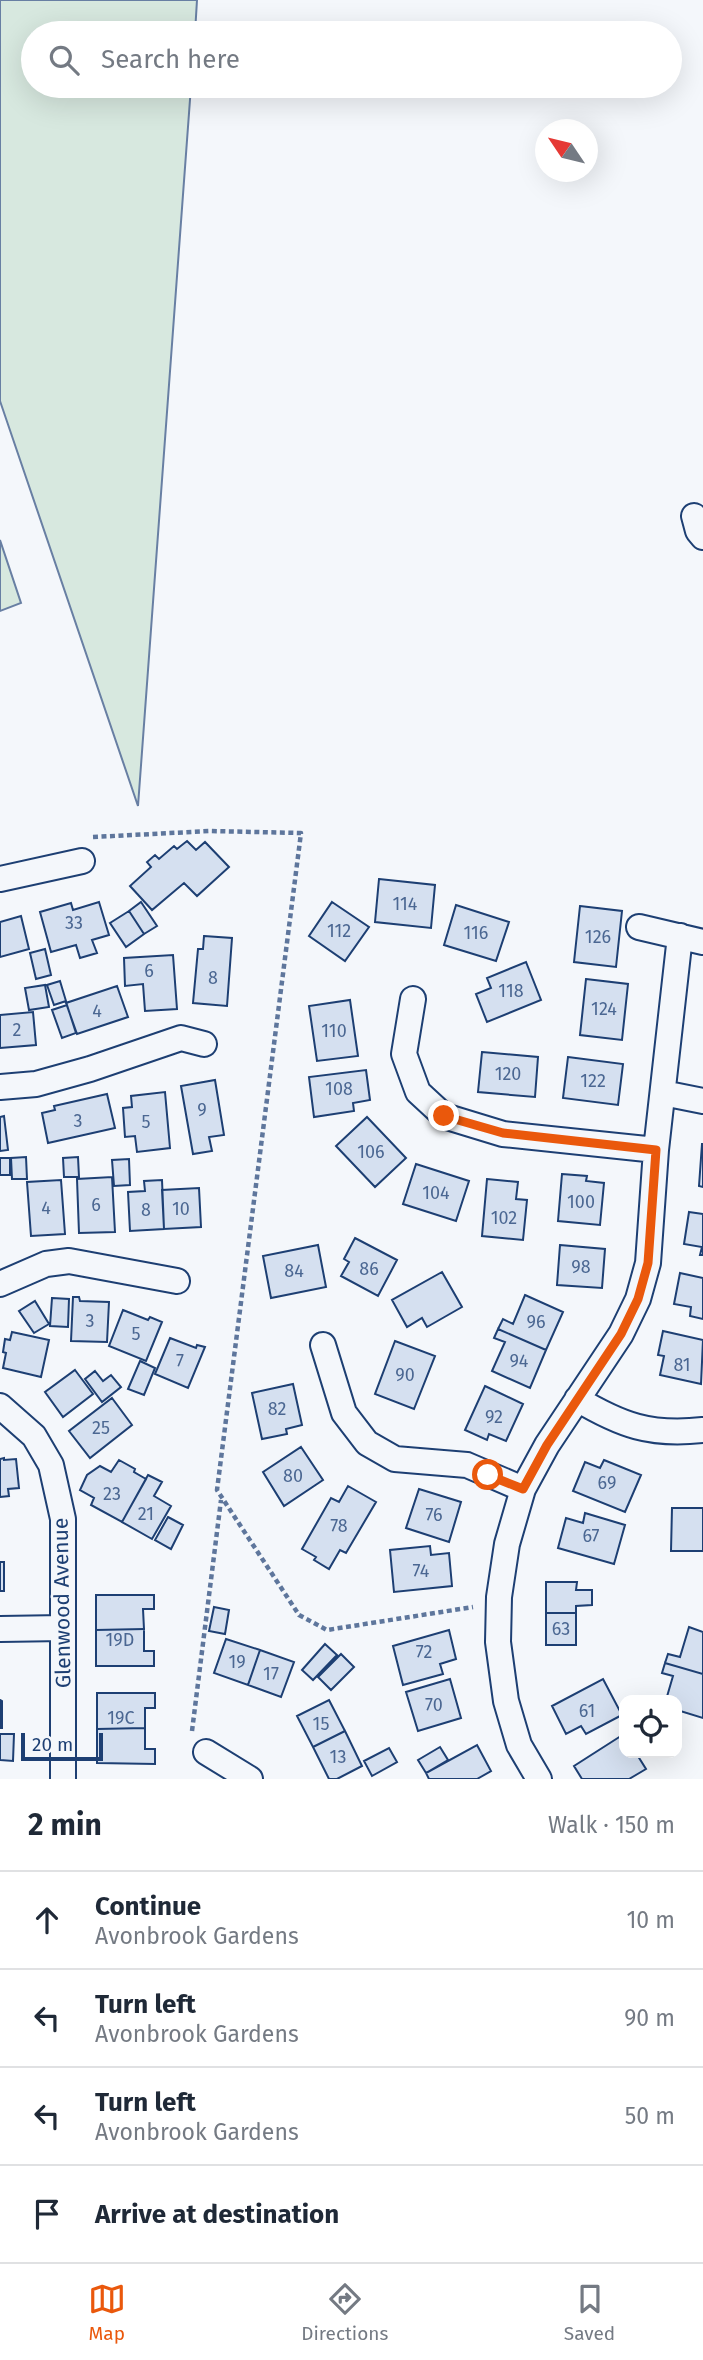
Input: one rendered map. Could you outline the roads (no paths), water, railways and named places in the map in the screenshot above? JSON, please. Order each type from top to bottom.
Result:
[{"type":"street","points":[[0,879],[82,861]]},
{"type":"street","points":[[538,1779],[519,1745],[506,1701],[498,1642],[499,1597],[507,1544],[523,1489],[547,1445],[621,1334],[638,1299],[648,1263],[663,1093],[692,939],[639,927]]},
{"type":"street","points":[[413,999],[404,1054],[418,1092],[444,1116],[503,1133],[656,1150]]},
{"type":"street","points":[[0,1087],[36,1084],[181,1038],[204,1044]]},
{"type":"street","points":[[663,1093],[703,1101]]},
{"type":"street","points":[[0,1284],[46,1264],[69,1261],[177,1281]]},
{"type":"street","points":[[323,1345],[344,1413],[367,1443],[395,1459],[467,1465],[523,1489]]},
{"type":"street","points":[[577,1399],[625,1424],[657,1431],[703,1430]]},
{"type":"street","name":"Glenwood Avenue","points":[[0,1406],[34,1436],[51,1465],[63,1519],[63,1779]]},
{"type":"street","points":[[0,1629],[63,1628]]},
{"type":"street","points":[[199,1744],[250,1779]]}]
